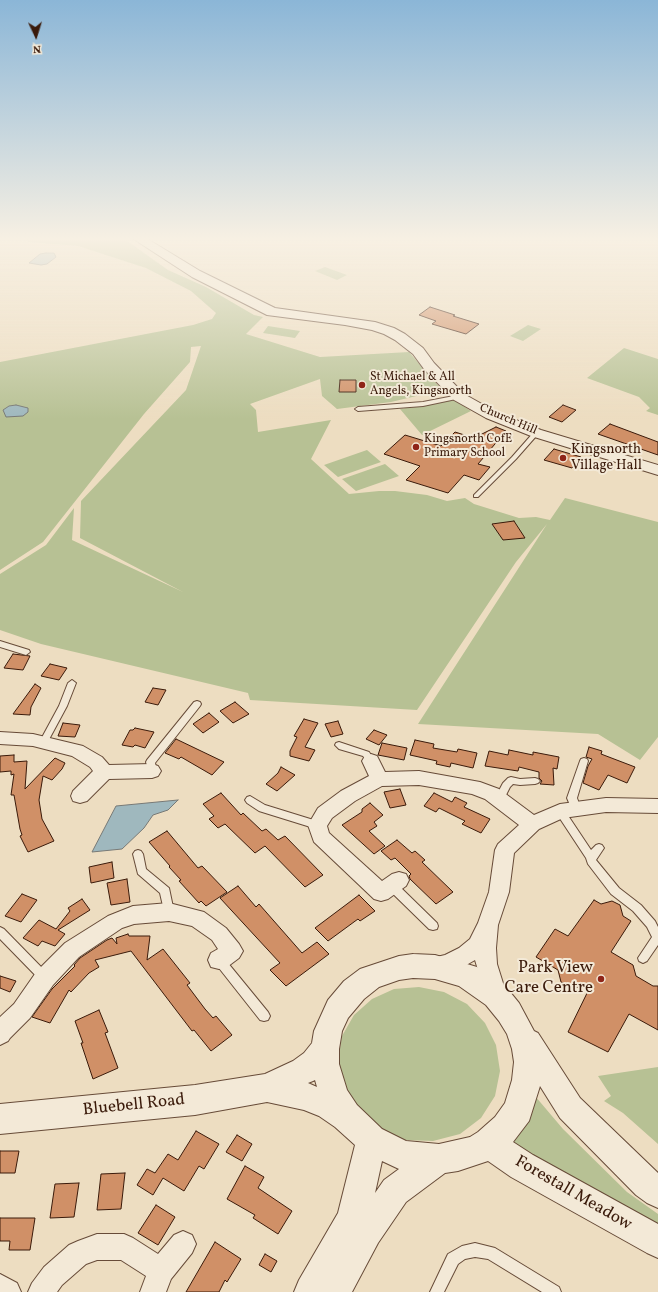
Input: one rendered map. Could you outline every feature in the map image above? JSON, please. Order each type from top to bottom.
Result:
[{"type":"street","name":"Church Hill","points":[[245,298],[272,312],[345,321],[375,326],[389,331],[400,337],[418,351],[429,366],[459,397],[491,415],[536,433],[658,470]]},
{"type":"street","points":[[0,738],[19,738],[77,751],[96,762],[104,772]]},
{"type":"street","points":[[371,761],[379,779]]},
{"type":"street","points":[[80,796],[104,772],[152,771]]},
{"type":"street","points":[[396,883],[381,893],[321,837],[317,825],[325,813],[348,796],[379,779],[434,779],[474,787],[492,794],[532,824]]},
{"type":"street","points":[[519,1029],[527,1056],[527,1080],[518,1111],[506,1128],[489,1143],[477,1150],[458,1156],[439,1159],[405,1156],[371,1140],[346,1116],[334,1096],[325,1064],[325,1049],[328,1031],[338,1009],[354,990],[370,978],[399,968],[448,964],[466,955],[477,946],[488,925],[499,892],[505,850],[532,824],[568,810],[606,805],[658,806]]},
{"type":"street","points":[[0,1034],[1,1031],[22,1010],[45,978],[72,950],[115,922],[133,915],[169,912],[197,918],[219,934],[232,951],[219,960]]},
{"type":"street","points":[[488,925],[485,948],[486,964],[496,996]]},
{"type":"street","points":[[428,966],[450,970],[468,976],[496,996],[509,1012],[570,1108],[647,1184],[658,1192]]},
{"type":"street","name":"Bluebell Road","points":[[0,1119],[195,1100],[267,1088],[303,1072],[314,1064],[325,1049]]},
{"type":"street","name":"Bluebell Road","points":[[267,1088],[304,1096],[329,1106],[346,1116]]},
{"type":"street","points":[[311,1292],[353,1219],[371,1140]]},
{"type":"street","name":"Forestall Meadow","points":[[489,1143],[522,1166],[658,1242]]},
{"type":"street","points":[[334,1292],[367,1232],[395,1191],[439,1159]]},
{"type":"street","points":[[41,1292],[53,1276],[78,1254],[98,1247],[124,1247],[157,1281],[183,1244]]},
{"type":"street","points":[[0,1286],[8,1292]]},
{"type":"lane","points":[[358,409],[423,404],[459,397]]},
{"type":"lane","points":[[476,496],[514,458],[536,433]]},
{"type":"lane","points":[[0,644],[26,652]]},
{"type":"lane","points":[[43,743],[63,706],[72,683]]},
{"type":"lane","points":[[152,771],[150,762],[197,704]]},
{"type":"lane","points":[[339,745],[366,754],[371,761]]},
{"type":"lane","points":[[584,761],[568,810],[591,856],[591,861],[615,891],[637,908],[658,937],[643,958]]},
{"type":"lane","points":[[499,800],[506,785],[511,780],[520,782],[535,781]]},
{"type":"lane","points":[[250,800],[262,808],[317,825]]},
{"type":"lane","points":[[591,856],[599,848]]},
{"type":"lane","points":[[138,854],[141,871],[164,891],[169,912]]},
{"type":"lane","points":[[396,883],[433,926]]},
{"type":"lane","points":[[0,932],[45,978]]},
{"type":"lane","points":[[219,960],[264,1016]]},
{"type":"lane","points":[[437,1292],[453,1259],[462,1253],[475,1250],[490,1253],[554,1292]]},
{"type":"green space","points":[[199,298],[225,298],[254,315],[263,317],[246,334],[320,357],[409,352],[442,390],[391,402],[337,409],[322,396],[320,379],[250,404],[256,410],[258,432],[331,420],[311,459],[349,494],[395,491],[427,495],[447,501],[465,498],[474,504],[519,518],[536,517],[550,520],[565,498],[658,522],[658,737],[640,760],[598,734],[418,724],[547,524],[516,562],[417,710],[250,700],[248,693],[41,644],[0,630],[0,574],[46,545],[74,508],[72,540],[183,592],[80,538],[81,501],[186,390],[201,346],[191,347],[190,362],[144,414],[43,542],[0,570],[0,362],[193,325],[212,319],[216,313]]},
{"type":"green space","points":[[528,325],[541,329],[523,341],[510,336]]},
{"type":"green space","points":[[268,326],[300,331],[295,338],[263,333]]},
{"type":"green space","points":[[624,348],[658,359],[658,415],[646,411],[650,408],[639,397],[587,378]]},
{"type":"green space","points":[[454,400],[471,411],[422,435],[400,409]]},
{"type":"green space","points":[[367,450],[381,462],[338,477],[324,465]]},
{"type":"green space","points":[[385,464],[399,476],[356,491],[342,479]]},
{"type":"green space","points":[[419,987],[444,992],[467,1004],[485,1023],[496,1045],[500,1071],[495,1096],[481,1118],[460,1134],[433,1141],[405,1140],[378,1129],[357,1110],[343,1087],[338,1061],[342,1036],[354,1015],[372,999],[394,989]]},
{"type":"green space","points":[[658,1067],[658,1144],[623,1113],[604,1101],[611,1096],[598,1076]]},
{"type":"green space","points":[[535,1096],[563,1129],[627,1192],[658,1214],[658,1231],[509,1146]]},
{"type":"water","points":[[16,405],[28,408],[28,412],[23,416],[6,417],[3,410],[9,406]]},
{"type":"water","points":[[178,800],[168,810],[153,815],[144,828],[122,849],[92,852],[116,806]]},
{"type":"building","points":[[430,307],[479,324],[466,334],[432,324],[436,321],[419,315]]},
{"type":"building","points":[[340,380],[356,380],[356,392],[339,392]]},
{"type":"building","points":[[563,405],[576,410],[562,422],[549,417]]},
{"type":"building","points":[[610,424],[658,442],[658,455],[598,434]]},
{"type":"building","points":[[496,427],[506,431],[478,464],[490,467],[479,480],[464,475],[448,493],[406,480],[420,466],[384,454],[405,435],[441,446],[455,432],[474,438]]},
{"type":"building","name":"Kingsnorth Village Hall","points":[[554,449],[581,457],[572,468],[544,460]]},
{"type":"building","points":[[514,521],[525,538],[503,540],[492,524]]},
{"type":"building","points":[[13,654],[30,656],[23,670],[4,668]]},
{"type":"building","points":[[50,664],[67,668],[59,680],[41,676]]},
{"type":"building","points":[[35,684],[41,688],[31,707],[30,715],[13,714]]},
{"type":"building","points":[[153,688],[166,690],[158,705],[145,702]]},
{"type":"building","points":[[235,702],[249,714],[233,723],[220,711]]},
{"type":"building","points":[[209,713],[219,722],[203,733],[193,724]]},
{"type":"building","points":[[304,719],[318,723],[305,747],[315,750],[309,761],[290,756],[290,751],[297,737],[294,736]]},
{"type":"building","points":[[338,721],[343,734],[331,737],[325,724]]},
{"type":"building","points":[[63,723],[80,725],[75,737],[58,736]]},
{"type":"building","points":[[135,728],[154,732],[145,748],[135,745],[133,747],[122,745],[130,730]]},
{"type":"building","points":[[374,730],[387,735],[379,745],[366,739]]},
{"type":"building","points":[[176,739],[224,762],[212,775],[181,757],[179,759],[165,753]]},
{"type":"building","points":[[415,740],[434,744],[433,748],[457,752],[458,749],[477,753],[473,768],[451,763],[450,767],[436,764],[437,761],[410,755]]},
{"type":"building","points":[[382,743],[407,748],[404,760],[378,755]]},
{"type":"building","points":[[589,747],[602,751],[601,754],[635,767],[627,783],[608,775],[599,790],[583,783],[588,766],[592,759],[586,757]]},
{"type":"building","points":[[509,750],[533,755],[533,752],[559,757],[557,769],[553,768],[554,785],[540,784],[542,781],[539,778],[539,772],[519,767],[518,771],[485,766],[489,751],[508,755]]},
{"type":"building","points":[[14,755],[14,762],[27,761],[25,789],[55,758],[65,763],[62,769],[52,780],[43,776],[39,800],[42,819],[54,841],[28,852],[20,836],[22,835],[14,795],[11,795],[14,774],[11,775],[11,771],[0,772],[0,756]]},
{"type":"building","points":[[281,767],[295,775],[277,791],[266,784],[278,773]]},
{"type":"building","points":[[400,789],[406,805],[390,808],[384,792]]},
{"type":"building","points":[[221,793],[241,815],[243,813],[262,831],[266,829],[278,840],[285,836],[323,875],[305,887],[265,846],[255,853],[225,824],[218,828],[209,819],[214,816],[203,804]]},
{"type":"building","points":[[434,793],[452,802],[455,797],[467,803],[464,807],[490,819],[481,833],[462,824],[465,821],[439,808],[436,812],[424,806]]},
{"type":"building","points":[[370,803],[383,815],[374,822],[377,826],[369,831],[385,846],[374,854],[342,825],[362,812],[362,809]]},
{"type":"building","points":[[167,831],[198,868],[202,866],[227,892],[206,906],[201,901],[199,903],[179,881],[181,880],[149,842]]},
{"type":"building","points":[[397,840],[412,853],[415,851],[425,860],[422,862],[453,892],[436,904],[410,879],[409,876],[411,874],[395,858],[391,860],[381,851]]},
{"type":"building","points":[[112,862],[114,878],[91,883],[89,867]]},
{"type":"building","points":[[127,879],[130,902],[111,905],[107,883]]},
{"type":"building","points":[[238,886],[256,907],[259,904],[302,953],[317,942],[329,954],[286,986],[270,970],[280,963],[220,898]]},
{"type":"building","points":[[22,894],[37,900],[21,922],[5,916]]},
{"type":"building","points":[[359,895],[375,911],[360,921],[358,919],[328,941],[315,928]]},
{"type":"building","points":[[82,899],[90,910],[58,930],[65,934],[55,946],[42,941],[38,946],[23,938],[39,920],[56,929],[70,911],[68,908]]},
{"type":"building","name":"Park View Care Centre","points":[[594,900],[601,904],[612,901],[620,905],[623,916],[631,921],[611,952],[633,965],[636,976],[653,986],[658,986],[658,1030],[629,1014],[608,1052],[568,1032],[591,985],[573,988],[561,982],[558,970],[536,957],[555,929],[568,936]]},
{"type":"building","points":[[128,934],[129,936],[150,936],[147,960],[163,949],[190,983],[187,985],[205,1009],[213,1018],[216,1016],[232,1035],[211,1051],[194,1030],[192,1031],[131,951],[95,960],[99,967],[89,973],[71,992],[69,990],[50,1023],[32,1017],[52,989],[75,966],[74,965],[80,958],[112,938],[117,944],[116,938]]},
{"type":"building","points":[[0,976],[16,981],[10,992],[0,988]]},
{"type":"building","points":[[99,1010],[108,1032],[105,1033],[118,1068],[93,1079],[75,1021]]},
{"type":"building","points":[[196,1131],[219,1144],[204,1169],[199,1166],[184,1191],[163,1178],[153,1195],[137,1185],[147,1169],[155,1173],[168,1154],[178,1160]]},
{"type":"building","points":[[237,1135],[252,1144],[242,1161],[226,1152]]},
{"type":"building","points":[[0,1151],[19,1151],[15,1173],[0,1173]]},
{"type":"building","points":[[245,1166],[264,1177],[258,1188],[292,1211],[278,1234],[253,1218],[255,1215],[227,1199]]},
{"type":"building","points":[[125,1173],[121,1209],[97,1210],[101,1174]]},
{"type":"building","points":[[79,1183],[74,1217],[50,1218],[55,1184]]},
{"type":"building","points":[[156,1205],[175,1217],[158,1245],[138,1233]]},
{"type":"building","points":[[0,1218],[35,1218],[30,1250],[9,1250],[10,1241],[0,1241]]},
{"type":"building","points":[[215,1242],[241,1259],[227,1282],[225,1280],[219,1292],[186,1292]]},
{"type":"building","points":[[265,1254],[277,1261],[271,1272],[259,1265]]},
{"type":"place","name":"St Michael & All Angels, Kingsnorth","points":[[362,385]]},
{"type":"place","name":"Kingsnorth CofE Primary School","points":[[416,447]]},
{"type":"place","name":"Kingsnorth Village Hall","points":[[563,458]]},
{"type":"place","name":"Park View Care Centre","points":[[601,979]]}]
